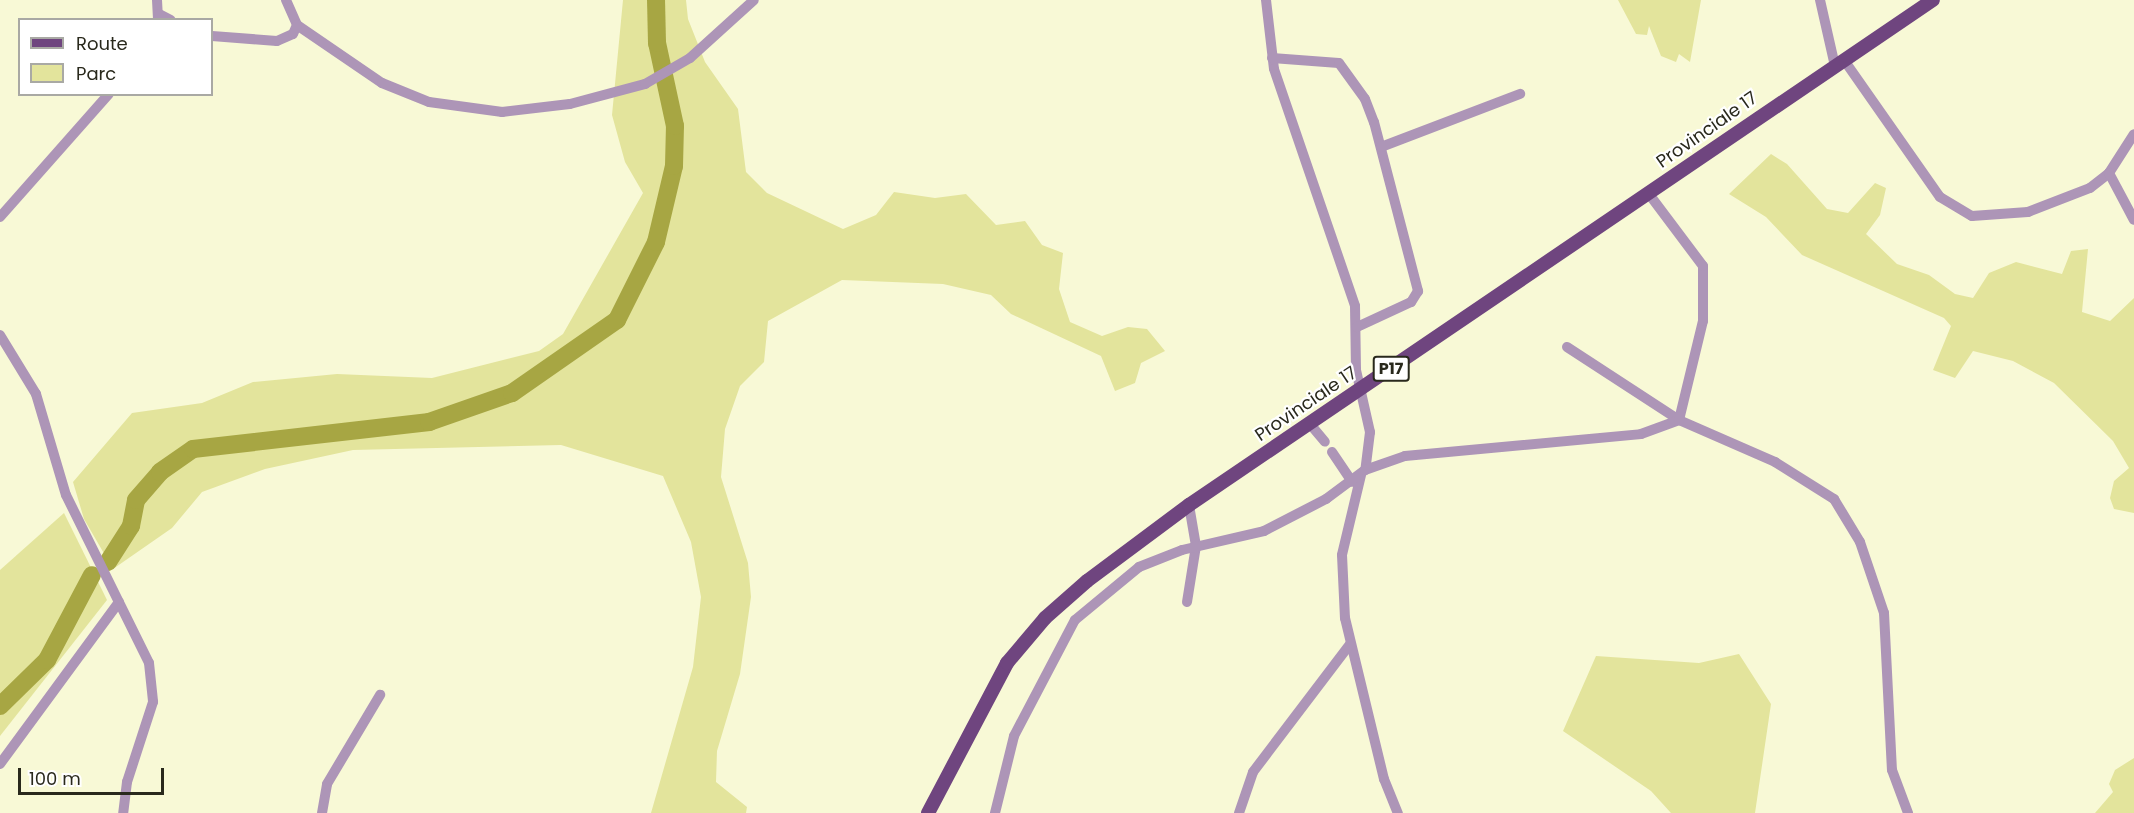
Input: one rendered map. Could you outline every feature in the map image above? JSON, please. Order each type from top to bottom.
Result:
[{"type":"main road","name":"Provinciale 17","points":[[928,813],[991,690],[1037,627],[1087,581],[1189,505],[1933,0]]},
{"type":"street","points":[[157,0],[159,17]]},
{"type":"street","points":[[288,1],[297,25],[357,68],[406,94],[502,112],[580,102],[645,84],[690,58],[754,0]]},
{"type":"street","points":[[1266,0],[1272,58],[1346,274],[1357,327],[1359,391],[1370,432],[1363,472],[1342,555],[1350,644],[1395,811]]},
{"type":"street","points":[[1820,0],[1840,63],[1918,168],[1956,210],[1972,216],[2028,212],[2090,188],[2109,173],[2134,135]]},
{"type":"street","points":[[213,36],[277,40],[293,34],[297,25]]},
{"type":"street","points":[[1272,58],[1330,60],[1347,70],[1365,99],[1381,147],[1418,291],[1410,302],[1357,327]]},
{"type":"street","points":[[1381,147],[1520,94]]},
{"type":"street","points":[[0,217],[107,96]]},
{"type":"street","points":[[2109,173],[2134,220]]},
{"type":"street","points":[[1649,194],[1703,266],[1703,321],[1679,420]]},
{"type":"street","points":[[0,335],[36,394],[66,495],[148,663],[153,687],[123,813]]},
{"type":"street","points":[[1567,347],[1679,420],[1775,462],[1834,500],[1860,542],[1884,613],[1892,770],[1908,813]]},
{"type":"street","points":[[995,813],[1014,736],[1075,620],[1139,567],[1196,546],[1264,531],[1352,482],[1363,472],[1405,456],[1641,434],[1679,420]]},
{"type":"street","points":[[1310,424],[1325,442]]},
{"type":"street","points":[[1332,452],[1352,482]]},
{"type":"street","points":[[1188,602],[1196,546],[1189,505]]},
{"type":"street","points":[[0,764],[119,602]]},
{"type":"street","points":[[1239,813],[1254,772],[1350,644]]},
{"type":"street","points":[[322,813],[324,790],[380,695]]},
{"type":"green space","points":[[623,0],[686,0],[688,19],[705,62],[738,109],[746,172],[767,193],[843,229],[876,215],[894,192],[935,198],[966,194],[996,225],[1025,221],[1042,245],[1063,253],[1059,289],[1070,322],[1102,336],[1128,327],[1147,329],[1165,351],[1141,363],[1135,383],[1115,391],[1101,356],[1011,314],[991,295],[943,284],[842,280],[768,321],[764,362],[740,386],[725,429],[721,477],[748,563],[751,597],[740,674],[717,751],[716,782],[747,807],[746,813],[651,813],[693,667],[701,597],[691,542],[663,476],[561,445],[353,450],[265,469],[202,492],[172,528],[113,569],[84,519],[73,482],[132,413],[202,403],[253,382],[337,374],[432,378],[539,351],[563,334],[643,193],[625,162],[612,115]]},
{"type":"green space","points":[[1618,0],[1701,0],[1690,62],[1679,54],[1676,62],[1661,56],[1649,26],[1647,35],[1636,34]]},
{"type":"green space","points":[[1771,154],[1787,164],[1827,209],[1848,213],[1875,183],[1886,188],[1880,215],[1866,234],[1897,264],[1929,275],[1955,294],[1973,298],[1989,273],[2016,262],[2062,274],[2071,251],[2088,249],[2082,312],[2110,321],[2134,298],[2134,513],[2114,509],[2110,498],[2114,481],[2129,468],[2113,441],[2054,383],[2013,361],[1973,351],[1955,378],[1933,370],[1951,326],[1944,318],[1802,255],[1766,217],[1729,194]]},
{"type":"green space","points":[[64,513],[107,600],[0,736],[0,570]]},
{"type":"green space","points":[[1739,654],[1771,704],[1755,813],[1671,813],[1651,791],[1563,731],[1596,656],[1699,663]]},
{"type":"green space","points":[[2134,758],[2134,813],[2095,813],[2113,792],[2109,784],[2115,770]]},
{"type":"waterway","points":[[108,562],[131,526],[136,500],[160,472],[193,449],[429,422],[512,393],[617,320],[656,242],[674,166],[675,126],[657,43],[656,0]]},
{"type":"waterway","points":[[0,706],[47,660],[92,575]]}]
